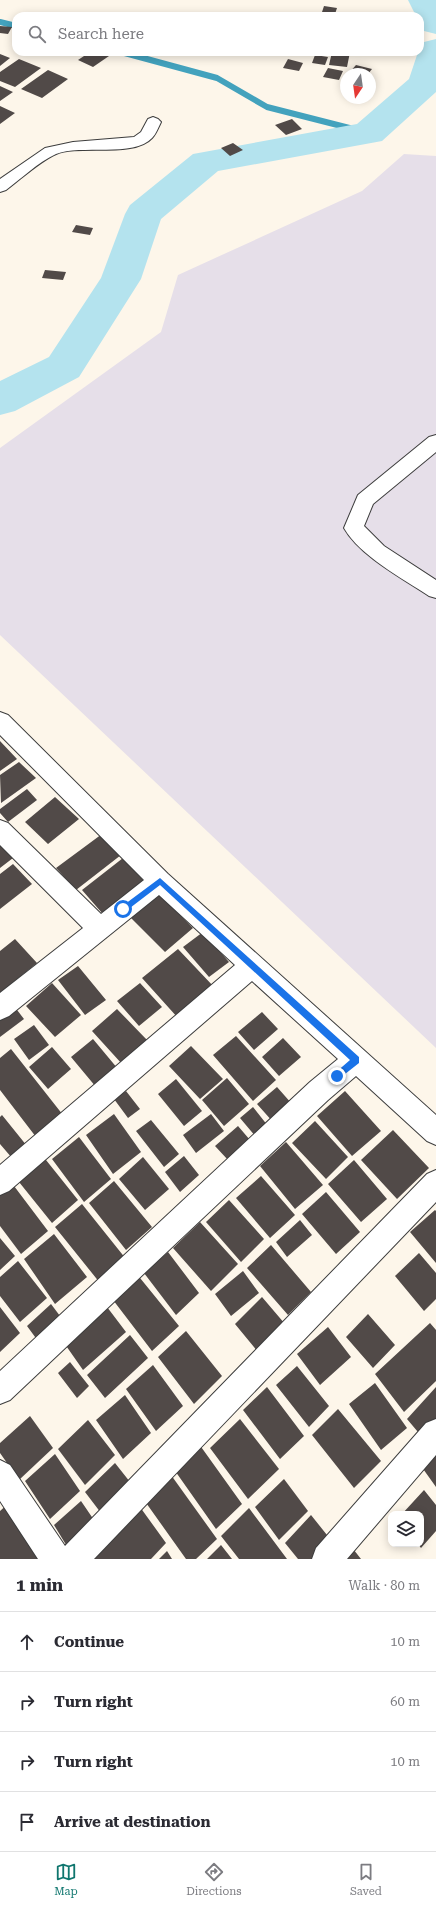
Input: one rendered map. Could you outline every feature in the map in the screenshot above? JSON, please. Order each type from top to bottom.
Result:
[{"type":"street","points":[[0,187],[50,151],[72,145],[123,144],[138,142],[146,137],[153,122]]},
{"type":"street","points":[[436,442],[365,500],[354,528],[377,551],[436,590]]},
{"type":"street","points":[[0,721],[160,881],[436,1132]]},
{"type":"street","points":[[0,830],[99,928]]},
{"type":"street","points":[[0,1008],[160,881]]},
{"type":"street","points":[[0,1182],[253,965]]},
{"type":"street","points":[[0,1390],[319,1092],[356,1060]]},
{"type":"street","points":[[73,1559],[436,1183]]},
{"type":"street","points":[[327,1559],[436,1433]]},
{"type":"street","points":[[0,1475],[56,1559]]},
{"type":"shaded area","points":[[404,154],[436,156],[436,1048],[0,635],[0,448],[161,332],[178,275],[362,191]]},
{"type":"building","points":[[324,6],[337,8],[336,12],[322,12]]},
{"type":"building","points":[[0,26],[12,27],[8,34],[0,33]]},
{"type":"building","points":[[0,54],[10,58],[0,66]]},
{"type":"building","points":[[84,56],[109,56],[93,67],[78,60]]},
{"type":"building","points":[[315,56],[328,57],[325,65],[312,63]]},
{"type":"building","points":[[331,56],[349,56],[347,67],[329,65]]},
{"type":"building","points":[[19,59],[41,68],[15,87],[0,81],[0,72]]},
{"type":"building","points":[[288,59],[303,63],[299,71],[283,68]]},
{"type":"building","points":[[356,65],[368,68],[353,68]]},
{"type":"building","points":[[328,68],[340,70],[339,80],[323,77]]},
{"type":"building","points":[[48,70],[68,79],[42,98],[21,89]]},
{"type":"building","points":[[0,86],[13,92],[0,101]]},
{"type":"building","points":[[0,106],[15,113],[0,124]]},
{"type":"building","points":[[292,119],[302,129],[286,135],[275,125]]},
{"type":"building","points":[[233,143],[243,150],[230,156],[221,148]]},
{"type":"building","points":[[76,225],[93,228],[90,235],[72,232]]},
{"type":"building","points":[[45,270],[66,272],[63,280],[42,278]]},
{"type":"building","points":[[0,741],[17,759],[0,771]]},
{"type":"building","points":[[19,762],[36,778],[1,803],[0,775]]},
{"type":"building","points":[[27,789],[37,800],[8,822],[0,813],[0,809]]},
{"type":"building","points":[[55,797],[79,819],[48,844],[25,822]]},
{"type":"building","points":[[102,834],[121,855],[76,890],[56,868]]},
{"type":"building","points":[[0,844],[13,858],[0,868]]},
{"type":"building","points":[[123,858],[144,881],[102,913],[82,890]]},
{"type":"building","points":[[13,864],[32,884],[0,909],[0,874]]},
{"type":"building","points":[[158,893],[193,928],[165,952],[130,917]]},
{"type":"building","points":[[203,932],[229,962],[209,977],[183,947]]},
{"type":"building","points":[[15,939],[37,963],[0,993],[0,951]]},
{"type":"building","points":[[178,949],[215,988],[178,1018],[142,978]]},
{"type":"building","points":[[78,966],[106,1000],[85,1015],[58,980]]},
{"type":"building","points":[[52,983],[81,1015],[55,1037],[26,1006]]},
{"type":"building","points":[[140,983],[162,1007],[139,1026],[117,1001]]},
{"type":"building","points":[[14,1006],[24,1019],[0,1037],[0,1016]]},
{"type":"building","points":[[117,1009],[148,1041],[122,1064],[92,1031]]},
{"type":"building","points":[[262,1012],[278,1029],[254,1050],[238,1032]]},
{"type":"building","points":[[34,1025],[49,1045],[29,1060],[14,1039]]},
{"type":"building","points":[[236,1036],[276,1080],[253,1101],[213,1055]]},
{"type":"building","points":[[283,1038],[301,1057],[279,1076],[262,1057]]},
{"type":"building","points":[[93,1039],[118,1069],[96,1087],[71,1057]]},
{"type":"building","points":[[191,1046],[223,1079],[200,1099],[169,1066]]},
{"type":"building","points":[[52,1047],[71,1069],[48,1089],[29,1067]]},
{"type":"building","points":[[11,1049],[63,1115],[36,1137],[0,1090],[0,1058]]},
{"type":"building","points":[[227,1078],[249,1104],[224,1126],[202,1100]]},
{"type":"building","points":[[176,1079],[202,1111],[184,1126],[158,1094]]},
{"type":"building","points":[[277,1087],[292,1104],[273,1122],[257,1104]]},
{"type":"building","points":[[126,1091],[140,1109],[128,1118],[114,1099]]},
{"type":"building","points":[[345,1091],[381,1131],[352,1156],[317,1116]]},
{"type":"building","points":[[253,1107],[268,1126],[256,1137],[240,1118]]},
{"type":"building","points":[[114,1114],[141,1152],[113,1174],[86,1135]]},
{"type":"building","points":[[211,1114],[224,1131],[196,1153],[183,1135]]},
{"type":"building","points":[[2,1115],[27,1146],[12,1158],[0,1144],[0,1117]]},
{"type":"building","points":[[151,1120],[179,1154],[164,1167],[136,1131]]},
{"type":"building","points":[[315,1121],[348,1157],[326,1179],[292,1143]]},
{"type":"building","points":[[238,1126],[250,1140],[228,1160],[215,1146]]},
{"type":"building","points":[[393,1130],[429,1168],[397,1199],[361,1160]]},
{"type":"building","points":[[79,1137],[111,1179],[84,1202],[52,1159]]},
{"type":"building","points":[[286,1142],[323,1185],[295,1209],[260,1166]]},
{"type":"building","points":[[42,1155],[78,1200],[52,1223],[15,1177]]},
{"type":"building","points":[[184,1156],[199,1175],[180,1192],[165,1172]]},
{"type":"building","points":[[143,1157],[169,1189],[145,1210],[119,1179]]},
{"type":"building","points":[[354,1160],[387,1199],[361,1222],[328,1184]]},
{"type":"building","points":[[261,1176],[295,1215],[270,1238],[236,1198]]},
{"type":"building","points":[[114,1181],[152,1227],[126,1250],[89,1203]]},
{"type":"building","points":[[11,1182],[48,1231],[21,1254],[0,1226],[0,1192]]},
{"type":"building","points":[[326,1192],[360,1232],[336,1254],[302,1214]]},
{"type":"building","points":[[229,1200],[264,1239],[241,1262],[206,1222]]},
{"type":"building","points":[[82,1204],[126,1259],[100,1283],[55,1227]]},
{"type":"building","points":[[435,1210],[436,1211],[436,1263],[410,1232]]},
{"type":"building","points":[[300,1220],[312,1235],[287,1257],[276,1242]]},
{"type":"building","points":[[200,1222],[238,1264],[211,1291],[173,1248]]},
{"type":"building","points":[[54,1234],[87,1277],[55,1304],[24,1259]]},
{"type":"building","points":[[0,1238],[15,1256],[0,1270]]},
{"type":"building","points":[[271,1245],[311,1292],[288,1315],[247,1268]]},
{"type":"building","points":[[168,1252],[199,1293],[176,1315],[144,1273]]},
{"type":"building","points":[[419,1253],[436,1273],[436,1299],[424,1311],[395,1276]]},
{"type":"building","points":[[18,1261],[47,1298],[20,1322],[0,1296],[0,1277]]},
{"type":"building","points":[[243,1271],[259,1293],[231,1316],[215,1294]]},
{"type":"building","points":[[136,1273],[179,1326],[152,1351],[110,1296]]},
{"type":"building","points":[[262,1297],[285,1324],[258,1352],[235,1324]]},
{"type":"building","points":[[104,1303],[126,1332],[83,1370],[62,1340]]},
{"type":"building","points":[[51,1304],[63,1320],[38,1341],[27,1326]]},
{"type":"building","points":[[0,1307],[20,1333],[0,1352]]},
{"type":"building","points":[[368,1314],[395,1345],[373,1368],[346,1337]]},
{"type":"building","points":[[430,1323],[436,1330],[436,1381],[404,1412],[375,1374]]},
{"type":"building","points":[[328,1327],[351,1357],[320,1385],[297,1354]]},
{"type":"building","points":[[186,1331],[222,1376],[194,1404],[158,1357]]},
{"type":"building","points":[[130,1335],[148,1358],[105,1398],[87,1375]]},
{"type":"building","points":[[70,1362],[89,1386],[77,1398],[58,1373]]},
{"type":"building","points":[[153,1365],[183,1406],[156,1431],[126,1389]]},
{"type":"building","points":[[297,1366],[329,1406],[309,1427],[276,1385]]},
{"type":"building","points":[[375,1383],[407,1428],[381,1450],[349,1404]]},
{"type":"building","points":[[267,1387],[304,1436],[280,1459],[243,1410]]},
{"type":"building","points":[[436,1387],[436,1424],[423,1438],[407,1419]]},
{"type":"building","points":[[125,1395],[151,1433],[123,1459],[96,1420]]},
{"type":"building","points":[[338,1409],[381,1461],[354,1488],[312,1435]]},
{"type":"building","points":[[30,1416],[53,1448],[19,1480],[0,1453],[0,1443]]},
{"type":"building","points":[[240,1419],[279,1469],[248,1499],[210,1448]]},
{"type":"building","points":[[88,1420],[115,1455],[85,1485],[58,1449]]},
{"type":"building","points":[[199,1444],[242,1504],[216,1529],[173,1468]]},
{"type":"building","points":[[436,1451],[436,1487],[421,1466]]},
{"type":"building","points":[[55,1454],[80,1491],[50,1519],[25,1481]]},
{"type":"building","points":[[115,1463],[130,1482],[101,1513],[85,1492]]},
{"type":"building","points":[[171,1475],[217,1539],[196,1559],[186,1559],[144,1500]]},
{"type":"building","points":[[284,1479],[308,1511],[279,1540],[255,1507]]},
{"type":"building","points":[[424,1490],[436,1505],[436,1531],[424,1545],[424,1511],[405,1511]]},
{"type":"building","points":[[81,1501],[96,1523],[68,1548],[54,1525]]},
{"type":"building","points":[[10,1502],[46,1559],[0,1559],[0,1511]]},
{"type":"building","points":[[140,1507],[166,1543],[151,1559],[88,1559]]},
{"type":"building","points":[[249,1508],[287,1559],[239,1559],[221,1536]]},
{"type":"building","points":[[311,1515],[331,1540],[313,1559],[298,1559],[285,1543]]},
{"type":"building","points":[[221,1545],[232,1559],[207,1559]]},
{"type":"building","points":[[350,1545],[361,1559],[337,1559]]},
{"type":"building","points":[[167,1551],[172,1559],[159,1559]]},
{"type":"waterway","points":[[425,0],[436,24]]},
{"type":"waterway","points":[[0,22],[12,25]]},
{"type":"waterway","points":[[0,400],[64,367],[121,279],[144,214],[206,162],[369,133],[425,83],[436,49]]},
{"type":"waterway","points":[[136,56],[217,78],[267,107],[369,133]]},
{"type":"route","points":[[123,909],[160,881],[356,1060],[337,1076]]}]
